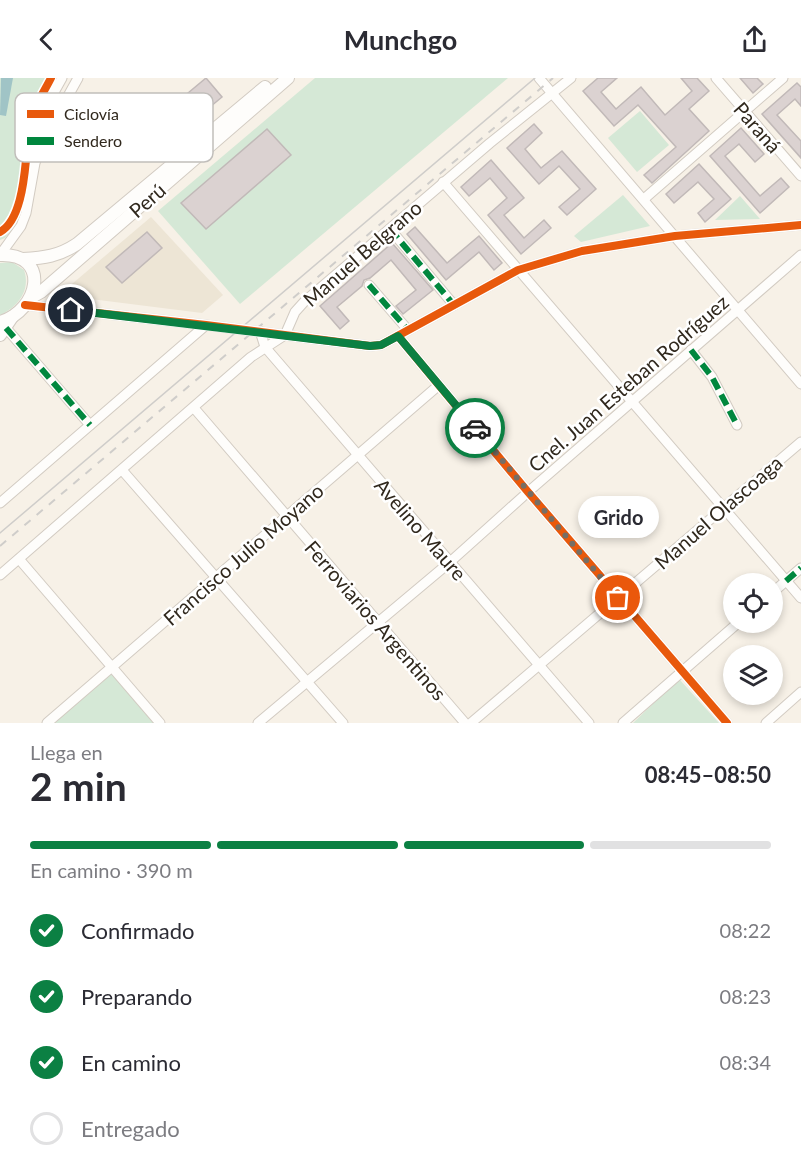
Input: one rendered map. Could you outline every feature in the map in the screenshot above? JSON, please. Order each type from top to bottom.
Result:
[{"type":"main road","name":"Perú","points":[[213,130],[275,78]]},
{"type":"main road","name":"Perú","points":[[213,143],[288,78]]},
{"type":"main road","name":"Perú","points":[[0,255],[23,259],[53,257],[64,253],[175,162]]},
{"type":"main road","name":"Perú","points":[[4,326],[29,301],[191,162]]},
{"type":"main road","points":[[23,259],[30,266],[34,275],[35,285],[29,301]]},
{"type":"street","points":[[54,93],[62,78]]},
{"type":"street","points":[[70,93],[78,78]]},
{"type":"street","points":[[539,78],[801,384]]},
{"type":"street","name":"Manuel Belgrano","points":[[285,335],[299,307],[443,182],[571,78]]},
{"type":"street","name":"Paraná","points":[[716,78],[801,176]]},
{"type":"street","points":[[644,199],[783,78]]},
{"type":"street","points":[[0,255],[21,226],[26,213],[35,163]]},
{"type":"street","points":[[443,182],[801,598]]},
{"type":"street","points":[[29,301],[370,346],[381,345],[518,270],[582,251],[675,236],[801,225]]},
{"type":"street","points":[[390,229],[454,305]]},
{"type":"street","name":"Cnel. Juan Esteban Rodríguez","points":[[258,723],[450,562],[801,255]]},
{"type":"street","points":[[369,285],[408,330]]},
{"type":"street","points":[[0,503],[207,325]]},
{"type":"street","points":[[4,326],[90,425]]},
{"type":"street","name":"Avelino Maure","points":[[260,331],[265,347],[589,723]]},
{"type":"street","points":[[0,575],[265,347],[285,335]]},
{"type":"street","points":[[398,336],[618,598],[727,723]]},
{"type":"street","points":[[691,350],[712,377],[737,425]]},
{"type":"street","name":"Francisco Julio Moyano","points":[[47,723],[439,385]]},
{"type":"street","name":"Ferroviarios Argentinos","points":[[194,408],[465,723]]},
{"type":"street","name":"Manuel Olascoaga","points":[[471,723],[801,442]]},
{"type":"street","points":[[122,470],[343,723]]},
{"type":"street","points":[[19,559],[160,723]]},
{"type":"street","points":[[783,584],[801,568]]},
{"type":"street","points":[[623,723],[726,633]]},
{"type":"street","points":[[766,723],[801,692]]},
{"type":"shaded area","points":[[151,217],[223,295],[202,313],[59,295]]},
{"type":"green space","points":[[0,78],[55,78],[48,93],[15,93],[15,162],[26,162],[22,216],[5,238],[0,240]]},
{"type":"green space","points":[[315,78],[508,78],[240,304],[158,211]]},
{"type":"green space","points":[[640,111],[669,145],[637,172],[608,138]]},
{"type":"green space","points":[[623,195],[650,226],[581,242],[574,236]]},
{"type":"green space","points":[[740,196],[760,219],[715,220]]},
{"type":"green space","points":[[12,262],[24,270],[26,284],[17,303],[0,315],[0,263]]},
{"type":"green space","points":[[112,672],[156,723],[53,723]]},
{"type":"green space","points":[[679,679],[719,723],[633,723]]},
{"type":"water","points":[[1,78],[13,78],[6,116],[0,115]]},
{"type":"building","points":[[206,78],[222,97],[213,104],[213,93],[188,93]]},
{"type":"building","points":[[598,78],[617,78],[601,92],[616,109],[641,87],[665,115],[692,91],[681,78],[697,78],[709,91],[689,109],[709,131],[652,183],[644,175],[676,147],[638,105],[614,126],[583,91]]},
{"type":"building","points":[[740,78],[757,78],[763,84],[753,93]]},
{"type":"building","points":[[797,83],[801,87],[801,106],[795,99],[777,115],[801,141],[801,158],[762,114]]},
{"type":"building","points":[[534,124],[542,133],[525,149],[541,168],[562,151],[596,189],[567,215],[559,207],[580,189],[559,166],[539,184],[507,148]]},
{"type":"building","points":[[741,128],[764,154],[755,162],[739,144],[725,156],[760,196],[781,178],[789,187],[760,213],[710,156]]},
{"type":"building","points":[[267,129],[291,155],[206,229],[181,203]]},
{"type":"building","points":[[491,160],[524,198],[504,215],[524,238],[544,220],[551,228],[521,254],[488,215],[507,198],[490,178],[469,196],[461,187]]},
{"type":"building","points":[[699,164],[731,199],[705,222],[698,213],[714,199],[698,182],[674,203],[666,194]]},
{"type":"building","points":[[415,227],[447,263],[479,236],[502,263],[494,270],[479,252],[446,280],[407,234]]},
{"type":"building","points":[[147,232],[162,248],[122,283],[106,267]]},
{"type":"building","points":[[392,243],[433,290],[403,314],[396,306],[416,290],[391,260],[370,278],[364,280],[362,286],[337,307],[349,321],[340,329],[320,306]]},
{"type":"tram line","points":[[0,533],[535,78]]},
{"type":"railway","points":[[0,546],[553,78]]},
{"type":"marked path","points":[[390,229],[454,305]]},
{"type":"marked path","points":[[369,285],[408,330]]},
{"type":"marked path","points":[[6,328],[90,425]]},
{"type":"marked path","points":[[691,350],[712,377],[737,425]]},
{"type":"marked path","points":[[786,581],[801,568]]},
{"type":"cycle path","points":[[43,93],[51,78]]},
{"type":"cycle path","points":[[0,232],[7,227],[20,200],[26,162]]},
{"type":"cycle path","points":[[25,305],[370,346],[381,345],[518,270],[582,251],[675,236],[801,225]]},
{"type":"cycle path","points":[[398,336],[528,492],[727,723]]},
{"type":"way so far","points":[[475,428],[618,598]]},
{"type":"place","name":"Grido","points":[[618,598]]},
{"type":"route","points":[[71,310],[370,346],[381,345],[398,336],[475,428]]}]
